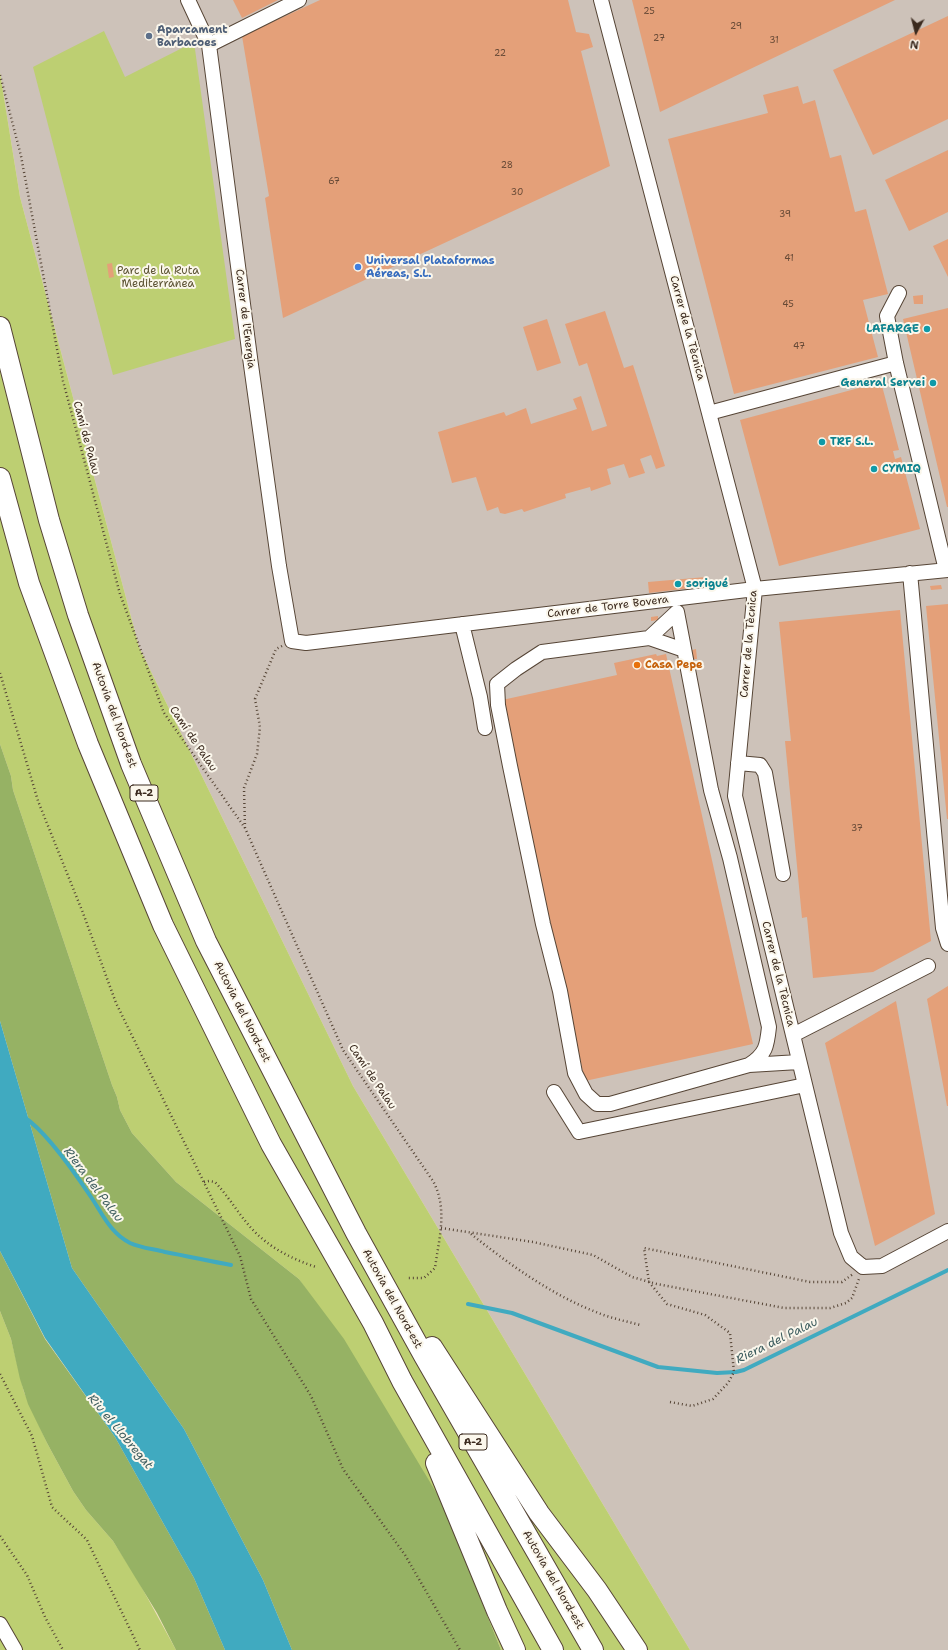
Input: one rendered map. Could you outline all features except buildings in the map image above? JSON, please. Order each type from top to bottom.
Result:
[{"type":"highway","name":"Autovia del Nord-est","points":[[0,327],[49,520],[78,615],[131,764],[206,940],[356,1233],[428,1363],[593,1650]]},
{"type":"highway","name":"A-2","points":[[0,478],[32,590],[88,744],[163,926],[271,1144],[553,1650]]},
{"type":"highway","points":[[356,1233],[443,1362],[539,1513],[597,1590],[637,1650]]},
{"type":"highway","points":[[402,1381],[497,1611],[515,1650]]},
{"type":"street","name":"Carrer de l'Energia","points":[[188,0],[209,45],[251,365],[292,641]]},
{"type":"street","points":[[209,45],[299,0]]},
{"type":"street","name":"Carrer de la Tècnica","points":[[602,0],[755,589],[735,796],[841,1234],[851,1257],[863,1267]]},
{"type":"street","points":[[899,293],[887,316],[896,363],[947,570]]},
{"type":"street","points":[[709,413],[896,363]]},
{"type":"street","name":"Carrer de Torre Bovera","points":[[292,641],[306,643],[462,624],[676,605],[755,589],[947,570]]},
{"type":"street","points":[[910,573],[943,928],[948,944]]},
{"type":"street","points":[[649,638],[676,605]]},
{"type":"street","points":[[676,605],[710,790],[730,858],[769,1027],[766,1047],[756,1060],[749,1065]]},
{"type":"street","points":[[462,624],[480,697],[485,728]]},
{"type":"street","points":[[684,650],[649,638],[542,652],[497,684],[498,706],[510,766],[543,924],[560,991],[575,1073],[586,1094],[597,1104],[610,1104],[749,1065],[787,1064],[799,1062]]},
{"type":"street","points":[[738,763],[760,765],[765,773],[783,874]]},
{"type":"street","points":[[793,1035],[928,966]]},
{"type":"street","points":[[554,1092],[578,1132],[805,1085]]},
{"type":"street","points":[[863,1267],[882,1266],[948,1231]]},
{"type":"street","points":[[0,1624],[15,1650]]},
{"type":"path","name":"Camí de Palau","points":[[0,75],[21,156],[63,381],[120,594],[164,713],[246,828],[343,1050],[439,1192],[442,1216],[435,1268],[424,1278],[408,1278]]},
{"type":"path","points":[[246,828],[244,788],[257,754],[260,727],[255,699],[276,648],[292,641]]},
{"type":"path","points":[[0,673],[38,801],[83,914],[116,1003],[240,1256],[251,1299],[311,1396],[343,1469],[404,1555],[460,1650]]},
{"type":"path","points":[[204,1182],[209,1180],[215,1182],[252,1230],[265,1242],[281,1253],[300,1262],[316,1267]]},
{"type":"path","points":[[441,1228],[533,1242],[593,1255],[632,1276],[649,1282],[784,1308],[830,1308],[846,1303],[852,1298],[863,1267]]},
{"type":"path","points":[[470,1233],[525,1273],[568,1299],[596,1312],[640,1325]]},
{"type":"path","points":[[670,1402],[692,1406],[706,1402],[713,1399],[728,1382],[734,1372],[730,1333],[705,1315],[667,1304],[649,1282],[644,1248],[810,1282],[842,1282],[863,1267]]},
{"type":"path","points":[[0,1374],[32,1436],[52,1506],[87,1540],[140,1650]]},
{"type":"path","points":[[0,1536],[27,1575],[45,1617],[63,1650]]},
{"type":"shaded area","points":[[0,0],[948,0],[948,1650],[690,1650],[353,1086],[139,647],[20,197],[0,73]]},
{"type":"green space","name":"Parc de la Ruta Mediterrànea","points":[[104,31],[125,77],[194,42],[235,339],[113,375],[33,67]]},
{"type":"green space","points":[[0,73],[20,197],[139,647],[353,1086],[690,1650],[501,1650],[442,1502],[299,1279],[176,1182],[132,1133],[120,1110],[117,1097],[13,790],[11,776],[0,744]]},
{"type":"green space","points":[[0,744],[11,776],[13,790],[117,1097],[120,1110],[132,1133],[176,1182],[299,1279],[344,1339],[442,1502],[501,1650],[292,1650],[263,1580],[184,1429],[72,1268],[0,1021]]},
{"type":"green space","points":[[0,1251],[45,1339],[115,1437],[194,1578],[225,1650],[176,1650],[157,1613],[113,1541],[86,1510],[73,1491],[28,1404],[20,1379],[11,1339],[0,1311]]},
{"type":"green space","points":[[0,1311],[11,1339],[24,1392],[47,1443],[73,1491],[86,1510],[113,1541],[136,1577],[176,1650],[0,1650]]},
{"type":"water","name":"Riu el Llobregat","points":[[0,1021],[72,1268],[184,1429],[263,1580],[292,1650],[225,1650],[194,1578],[115,1437],[45,1338],[0,1251]]},
{"type":"waterway","name":"Riera del Palau","points":[[24,1117],[42,1132],[69,1165],[107,1222],[123,1239],[134,1245],[231,1265]]},
{"type":"waterway","name":"Riera del Palau","points":[[468,1304],[512,1313],[658,1367],[717,1373],[736,1372],[744,1370],[948,1270]]},
{"type":"place","name":"Aparcament Barbacoes","points":[[149,36]]},
{"type":"place","name":"Universal Plataformas Aéreas, S.L.","points":[[358,267]]},
{"type":"place","name":"LAFARGE","points":[[927,329]]},
{"type":"place","name":"General Servei","points":[[933,383]]},
{"type":"place","name":"TRF S.L.","points":[[822,442]]},
{"type":"place","name":"CYMIQ","points":[[874,469]]},
{"type":"place","name":"sorigué","points":[[678,584]]},
{"type":"place","name":"Casa Pepe","points":[[637,665]]}]
